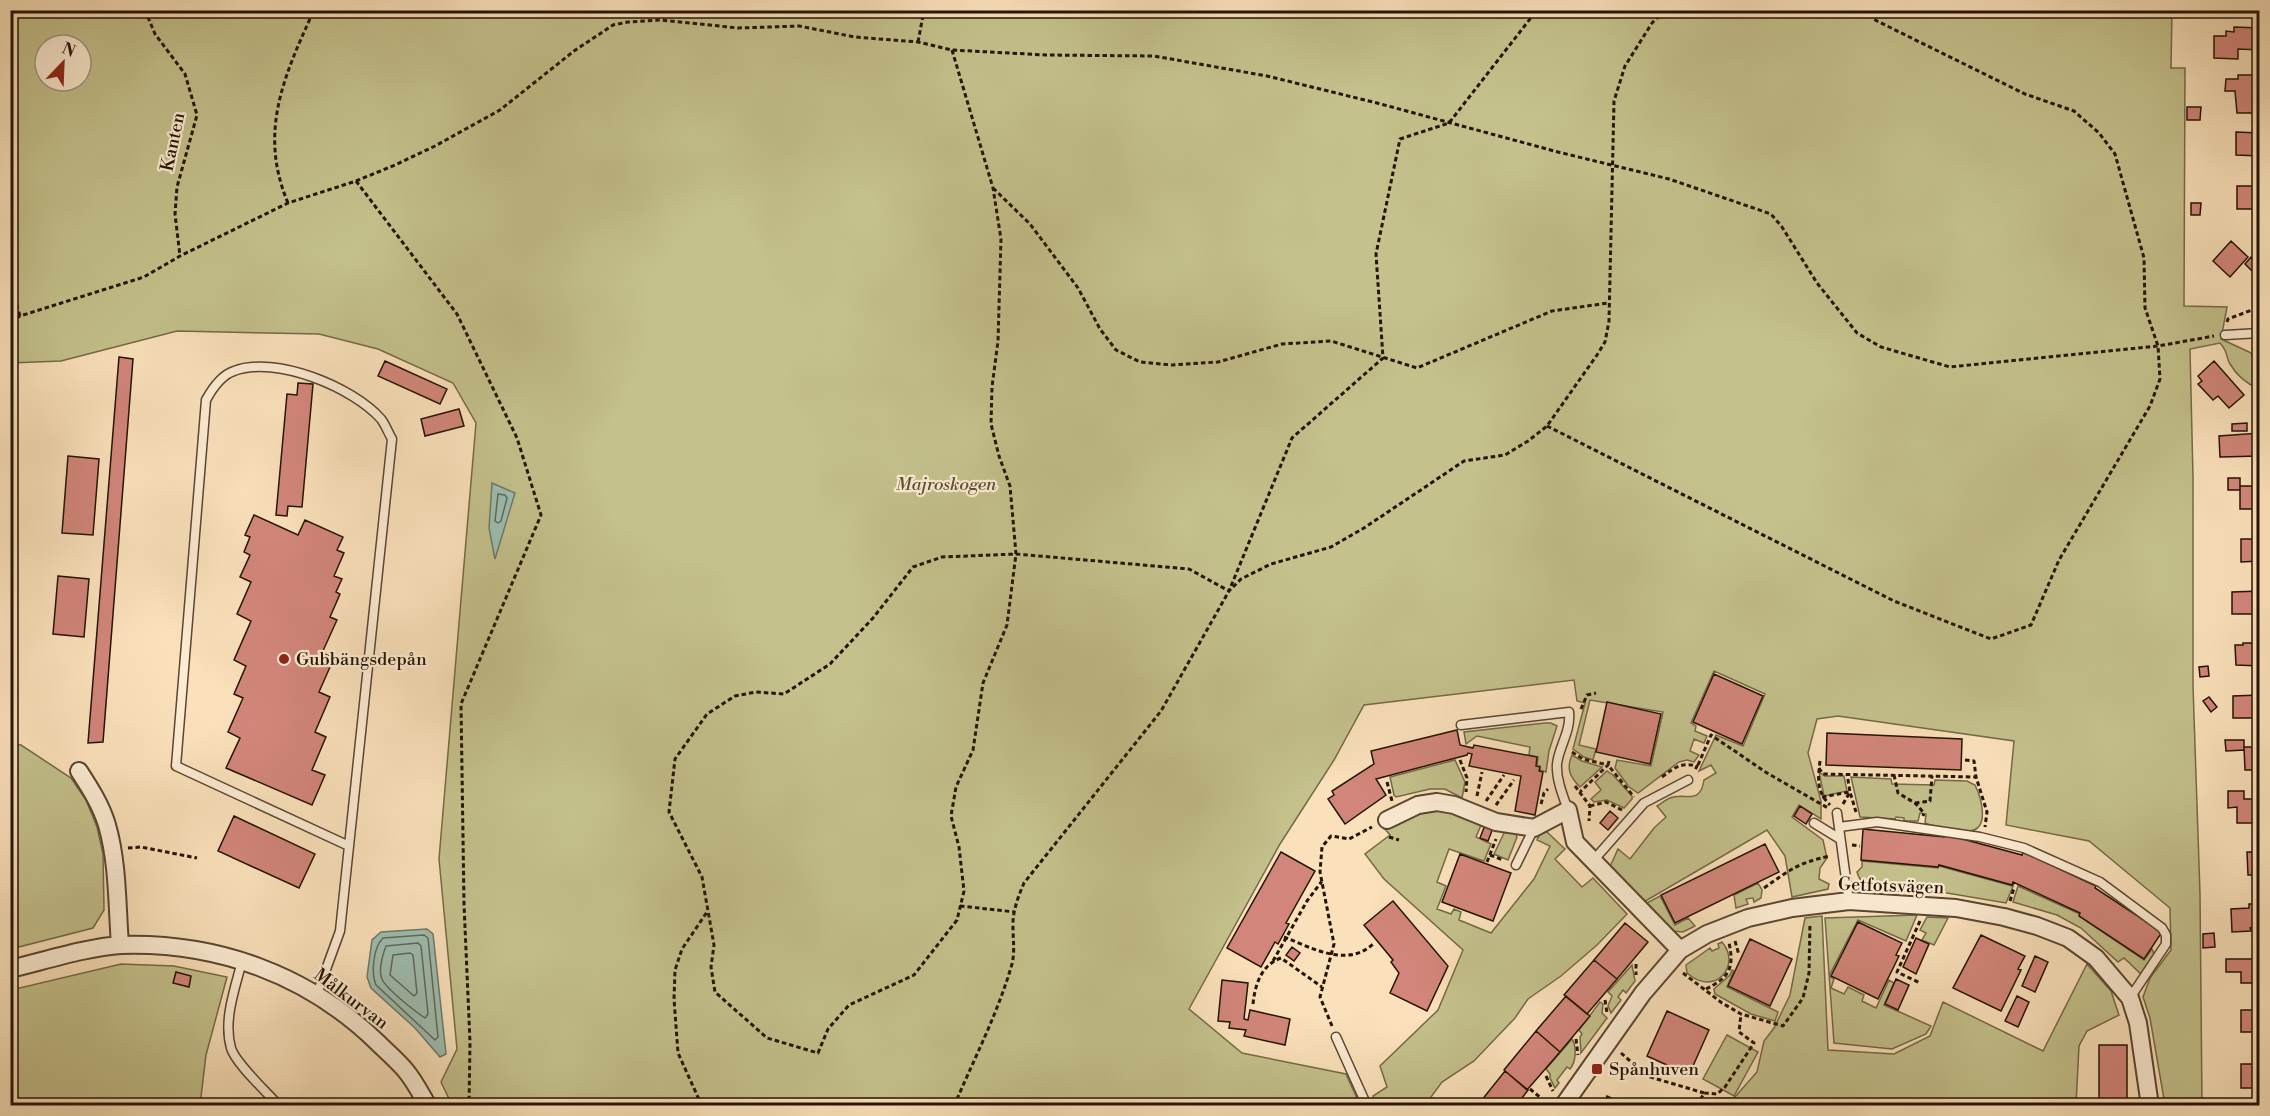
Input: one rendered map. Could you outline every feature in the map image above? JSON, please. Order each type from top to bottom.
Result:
[{"type":"street","points":[[79,771],[96,796],[107,823],[113,851],[120,945]]},
{"type":"street","points":[[1387,820],[1418,805],[1437,802],[1454,805],[1503,824],[1534,828],[1568,810],[1575,842],[1680,950]]},
{"type":"street","name":"Getfotsvägen","points":[[1553,1102],[1609,1042],[1643,993],[1680,950],[1707,934],[1748,918],[1792,908],[1849,901],[1956,908],[2004,917],[2068,938],[2096,958],[2130,998],[2138,1023],[2150,1106]]},
{"type":"street","name":"Målkurvan","points":[[10,969],[65,955],[120,945],[199,950],[243,960],[274,971],[317,994],[360,1025],[406,1070],[428,1106]]},
{"type":"lane","points":[[2225,335],[2259,333]]},
{"type":"lane","points":[[317,994],[340,931],[349,846],[392,439],[382,419],[340,387],[294,372],[255,366],[232,371],[213,388],[206,400],[176,766],[349,846]]},
{"type":"lane","points":[[1461,725],[1569,712],[1566,737],[1557,763],[1559,782],[1568,810]]},
{"type":"lane","points":[[1592,862],[1644,803],[1688,780]]},
{"type":"lane","points":[[1837,813],[1844,842],[1849,901]]},
{"type":"lane","points":[[1839,827],[1876,822],[1980,837],[2024,848],[2100,882],[2162,928],[2166,935],[2166,944],[2130,998]]},
{"type":"lane","points":[[1814,823],[1844,842]]},
{"type":"lane","points":[[1516,865],[1534,828]]},
{"type":"lane","points":[[243,960],[228,1020],[231,1050],[279,1106]]},
{"type":"lane","points":[[1336,1037],[1367,1106]]},
{"type":"path","name":"Kanten","points":[[145,10],[155,34],[185,74],[197,115],[177,187],[175,214],[180,256]]},
{"type":"path","points":[[288,203],[278,180],[274,125],[280,90],[289,64],[314,10]]},
{"type":"path","points":[[918,42],[924,10]]},
{"type":"path","points":[[1383,358],[1376,254],[1400,139],[1449,123],[1537,10]]},
{"type":"path","points":[[1229,591],[1241,579],[1271,564],[1331,547],[1364,528],[1464,461],[1505,454],[1547,426],[1605,342],[1609,321],[1614,101],[1625,66],[1652,23],[1665,10]]},
{"type":"path","points":[[1547,426],[1894,602],[1991,639],[2031,625],[2059,560],[2150,406],[2160,379],[2158,346],[2145,308],[2144,258],[2115,154],[2099,133],[2074,111],[2025,94],[1877,21],[1862,10]]},
{"type":"path","points":[[10,322],[20,316],[144,277],[180,256],[288,203],[357,181],[435,146],[500,110],[574,51],[613,25],[661,20],[738,28],[799,26],[855,37],[918,42],[952,50],[1046,55],[1154,56],[1267,76],[1669,179],[1771,214],[1782,227],[1817,283],[1857,333],[1881,347],[1950,367],[2158,346],[2225,335],[2228,319],[2259,307]]},
{"type":"path","points":[[952,50],[993,188],[1001,239],[998,341],[992,387],[991,424],[1010,486],[1016,554],[1007,626],[983,683],[973,750],[956,788],[951,816],[959,847],[964,891],[957,920],[914,975],[849,1005],[828,1029],[818,1053],[767,1038],[715,992],[711,967],[714,945],[702,877],[669,812],[675,759],[707,714],[735,696],[756,692],[784,694],[830,664],[873,618],[913,567],[942,557],[1016,554],[1189,569],[1229,591]]},
{"type":"path","points":[[357,181],[457,314],[517,438],[541,515],[461,704],[464,904],[470,1042],[469,1106]]},
{"type":"path","points":[[993,188],[1030,224],[1078,288],[1100,329],[1116,350],[1140,362],[1172,365],[1218,362],[1282,344],[1331,341],[1417,368],[1552,310],[1608,303]]},
{"type":"path","points":[[10,283],[20,316]]},
{"type":"path","points":[[954,1106],[989,1028],[1012,963],[1015,943],[1012,926],[1024,883],[1161,711],[1229,591],[1292,438],[1383,358]]},
{"type":"path","points":[[1580,713],[1587,695],[1596,693]]},
{"type":"path","points":[[1697,765],[1711,735],[1767,773],[1837,813]]},
{"type":"path","points":[[1568,758],[1570,751],[1582,759],[1608,765],[1635,798]]},
{"type":"path","points":[[1461,760],[1475,814]]},
{"type":"path","points":[[1580,792],[1608,765],[1609,760]]},
{"type":"path","points":[[1965,760],[1974,761],[1976,777],[1987,812],[1986,826],[1980,837]]},
{"type":"path","points":[[1820,761],[1816,775],[1822,797],[1837,813]]},
{"type":"path","points":[[1819,768],[1823,774],[1976,777]]},
{"type":"path","points":[[1475,814],[1482,772]]},
{"type":"path","points":[[1844,842],[1858,819],[1847,774]]},
{"type":"path","points":[[1475,814],[1504,775]]},
{"type":"path","points":[[1894,775],[1898,793],[1915,803],[1924,813]]},
{"type":"path","points":[[1915,803],[1930,801],[1932,776]]},
{"type":"path","points":[[1475,814],[1514,780]]},
{"type":"path","points":[[1572,782],[1590,806],[1587,826]]},
{"type":"path","points":[[1822,797],[1850,792]]},
{"type":"path","points":[[1590,806],[1606,802],[1624,812]]},
{"type":"path","points":[[1336,1037],[1320,997],[1334,944],[1322,881],[1322,847],[1331,836],[1349,838],[1387,820]]},
{"type":"path","points":[[1487,862],[1503,824]]},
{"type":"path","points":[[113,851],[141,847],[197,858]]},
{"type":"path","points":[[1764,888],[1791,868],[1806,861],[1830,856]]},
{"type":"path","points":[[1253,1004],[1255,985],[1273,961],[1285,937],[1322,881]]},
{"type":"path","points":[[2008,906],[2014,888]]},
{"type":"path","points":[[960,906],[1015,912]]},
{"type":"path","points":[[702,1106],[678,1053],[674,999],[675,970],[682,949],[708,910]]},
{"type":"path","points":[[1920,983],[1897,972],[1923,914]]},
{"type":"path","points":[[1677,969],[1722,1003],[1741,1014],[1783,1026],[1803,998],[1809,973],[1810,915]]},
{"type":"path","points":[[1733,934],[1739,955]]},
{"type":"path","points":[[1706,989],[1720,981],[1731,966],[1732,956],[1728,936]]},
{"type":"path","points":[[1285,937],[1330,956],[1364,952],[1373,944]]},
{"type":"path","points":[[1273,961],[1281,958],[1322,987]]},
{"type":"path","points":[[1636,964],[1636,979]]},
{"type":"path","points":[[1605,1000],[1606,1012],[1611,1016]]},
{"type":"path","points":[[1609,1042],[1647,1076],[1704,1093],[1717,1094],[1725,1087],[1754,1043],[1739,1032],[1741,1014]]},
{"type":"path","points":[[1576,1039],[1579,1061],[1585,1052]]},
{"type":"path","points":[[1546,1077],[1553,1102]]},
{"type":"path","points":[[1553,1102],[1561,1085]]},
{"type":"path","points":[[1530,1089],[1553,1102]]},
{"type":"path","points":[[1697,1106],[1704,1093]]},
{"type":"green space","name":"Majroskogen","points":[[10,11],[2172,11],[2171,68],[2185,68],[2184,306],[2227,307],[2221,339],[2249,352],[2260,360],[2259,389],[2246,382],[2236,372],[2220,343],[2190,349],[2193,478],[2193,686],[2200,894],[2202,1105],[2165,1105],[2150,1018],[2143,997],[2150,978],[2171,950],[2170,908],[2089,841],[2006,825],[2014,741],[1838,716],[1817,719],[1808,753],[1821,801],[1821,819],[1799,805],[1792,817],[1823,840],[1827,858],[1820,868],[1819,879],[1829,884],[1828,889],[1792,897],[1785,856],[1767,830],[1642,903],[1609,869],[1618,849],[1630,859],[1654,828],[1666,817],[1657,806],[1670,798],[1695,796],[1699,793],[1704,780],[1716,773],[1711,765],[1699,771],[1716,735],[1743,746],[1765,694],[1714,671],[1691,723],[1696,726],[1695,731],[1707,736],[1704,743],[1694,739],[1690,751],[1699,755],[1694,762],[1687,760],[1679,762],[1638,793],[1629,787],[1615,768],[1617,760],[1651,766],[1663,712],[1590,700],[1579,745],[1596,749],[1593,760],[1584,757],[1573,749],[1585,703],[1577,701],[1574,680],[1364,705],[1334,760],[1280,844],[1189,1009],[1242,1053],[1346,1074],[1360,1105],[452,1105],[441,1082],[457,1049],[439,859],[476,423],[453,383],[378,349],[319,334],[177,331],[61,361],[11,363]]},
{"type":"green space","points":[[1545,723],[1557,726],[1549,751],[1546,772],[1537,766],[1538,757],[1529,755],[1530,747],[1477,736],[1466,744],[1464,732]]},
{"type":"green space","points":[[11,744],[21,745],[71,778],[86,800],[97,827],[103,854],[104,910],[93,928],[11,949]]},
{"type":"green space","points":[[1572,755],[1582,761],[1602,767],[1580,787],[1570,772],[1569,764]]},
{"type":"green space","points":[[1455,760],[1465,782],[1462,798],[1445,789],[1430,789],[1396,797],[1394,795],[1390,777]]},
{"type":"green space","points":[[1607,771],[1632,796],[1624,808],[1607,800],[1594,802],[1591,799],[1601,790],[1595,782]]},
{"type":"green space","points":[[1819,772],[1825,776],[1844,776],[1847,791],[1824,796]]},
{"type":"green space","points":[[1851,777],[1891,779],[1892,784],[1934,785],[1935,780],[1967,781],[1975,785],[1977,790],[1982,820],[1975,830],[1968,831],[1930,825],[1925,823],[1926,814],[1920,813],[1918,821],[1904,821],[1904,818],[1896,817],[1895,819],[1860,817]]},
{"type":"green space","points":[[1438,809],[1457,812],[1482,823],[1476,837],[1491,844],[1484,861],[1449,849],[1437,882],[1446,886],[1437,909],[1451,914],[1454,909],[1461,912],[1459,920],[1491,933],[1534,879],[1550,846],[1537,840],[1541,832],[1547,832],[1565,849],[1555,859],[1582,887],[1593,878],[1627,914],[1597,945],[1561,976],[1528,999],[1515,1018],[1474,1061],[1442,1082],[1425,1105],[1376,1105],[1373,1096],[1387,1087],[1380,1066],[1438,1010],[1463,950],[1384,879],[1365,854],[1390,835],[1385,829],[1419,813]]},
{"type":"green space","points":[[1505,831],[1515,833],[1517,837],[1508,860],[1494,854]]},
{"type":"green space","points":[[1862,861],[1938,868],[1939,866],[2012,886],[2014,884],[2006,903],[1947,893],[1874,890],[1863,883],[1858,875]]},
{"type":"green space","points":[[1758,883],[1762,890],[1761,898],[1754,902],[1753,898],[1746,899],[1748,904],[1736,908],[1734,895]]},
{"type":"green space","points":[[2018,886],[2080,914],[2079,916],[2144,960],[2152,949],[2154,954],[2142,975],[2124,958],[2118,962],[2081,928],[2057,915],[2013,902]]},
{"type":"green space","points":[[1660,896],[1675,925],[1688,918],[1695,926],[1683,932],[1672,931],[1645,904]]},
{"type":"green space","points":[[1917,915],[1906,941],[1858,920],[1829,976],[1825,918]]},
{"type":"green space","points":[[1822,916],[1828,1050],[1894,1054],[1930,1036],[1943,1002],[2043,1051],[2087,964],[2111,991],[2119,1015],[2087,1031],[2079,1046],[2076,1105],[1706,1105],[1714,1098],[1734,1098],[1757,1072],[1764,1041],[1774,1028],[1790,995],[1805,918]]},
{"type":"green space","points":[[1927,917],[1948,918],[1934,945],[1922,940],[1926,933],[1920,930]]},
{"type":"green space","points":[[1722,942],[1729,960],[1722,976],[1707,982],[1697,980],[1687,973],[1686,965],[1710,948],[1712,951],[1719,948],[1718,944]]},
{"type":"green space","points":[[121,964],[174,966],[227,977],[206,1055],[200,1105],[11,1106],[11,990]]},
{"type":"green space","points":[[1632,965],[1635,981],[1626,993],[1623,990],[1618,997],[1621,1000],[1611,1013],[1608,1006],[1612,996],[1608,992]]},
{"type":"green space","points":[[1732,970],[1734,971],[1727,987],[1778,1012],[1775,1021],[1751,1014],[1715,994],[1714,989],[1730,975]]},
{"type":"green space","points":[[1829,976],[1834,979],[1831,988],[1844,994],[1848,987],[1864,995],[1862,1001],[1876,1008],[1889,980],[1894,983],[1884,1005],[1931,1026],[1926,1034],[1892,1049],[1834,1043]]},
{"type":"green space","points":[[1600,1002],[1603,1004],[1602,1013],[1607,1018],[1581,1053],[1580,1037],[1582,1034],[1579,1030]]},
{"type":"green space","points":[[1727,1035],[1758,1052],[1734,1096],[1703,1079]]},
{"type":"green space","points":[[1572,1039],[1575,1050],[1574,1062],[1570,1069],[1567,1067],[1557,1080],[1559,1083],[1555,1088],[1546,1069]]},
{"type":"water","points":[[492,483],[515,493],[495,559],[489,528]]},
{"type":"water","points":[[427,929],[433,934],[446,1054],[440,1057],[415,1028],[371,988],[367,977],[372,940],[381,932]]},
{"type":"building","points":[[2234,27],[2260,28],[2260,50],[2238,49],[2238,59],[2214,58],[2214,36],[2226,36],[2226,31],[2234,32]]},
{"type":"building","points":[[2238,75],[2258,75],[2260,103],[2254,103],[2254,113],[2237,113],[2235,91],[2225,91],[2226,79],[2238,79]]},
{"type":"building","points":[[2187,107],[2201,107],[2200,120],[2187,120]]},
{"type":"building","points":[[2236,132],[2260,133],[2260,156],[2236,155]]},
{"type":"building","points":[[2237,186],[2260,186],[2260,209],[2237,209]]},
{"type":"building","points":[[2191,203],[2201,203],[2200,215],[2191,215]]},
{"type":"building","points":[[2231,241],[2248,257],[2230,277],[2213,261]]},
{"type":"building","points":[[2251,257],[2260,266],[2253,272],[2245,264]]},
{"type":"building","points":[[119,357],[133,359],[103,742],[88,743]]},
{"type":"building","points":[[385,361],[447,389],[440,404],[378,376]]},
{"type":"building","points":[[2214,361],[2244,395],[2229,408],[2218,396],[2213,400],[2198,384],[2202,381],[2198,376]]},
{"type":"building","points":[[298,383],[313,384],[302,507],[288,506],[287,516],[276,515],[287,394],[297,395]]},
{"type":"building","points":[[459,409],[464,426],[425,436],[421,419]]},
{"type":"building","points":[[2247,423],[2247,431],[2232,431],[2232,424]]},
{"type":"building","points":[[2260,433],[2260,456],[2220,457],[2219,436]]},
{"type":"building","points":[[68,456],[99,459],[93,535],[62,533]]},
{"type":"building","points":[[2228,478],[2240,478],[2240,490],[2228,490]]},
{"type":"building","points":[[2240,486],[2260,486],[2260,509],[2240,509]]},
{"type":"building","name":"Gubbängsdepån","points":[[254,515],[298,535],[305,520],[343,537],[337,550],[344,553],[334,576],[342,579],[336,592],[340,594],[330,617],[337,620],[322,653],[334,658],[319,692],[330,697],[315,732],[326,737],[312,770],[325,775],[312,805],[226,768],[240,738],[228,732],[243,698],[234,694],[246,666],[234,660],[251,621],[237,614],[251,582],[240,577],[250,555],[244,552],[250,537],[245,535]]},
{"type":"building","points":[[2241,539],[2260,539],[2260,561],[2241,562]]},
{"type":"building","points":[[58,576],[89,579],[84,637],[53,634]]},
{"type":"building","points":[[2260,591],[2260,614],[2232,614],[2232,592]]},
{"type":"building","points":[[2243,643],[2260,643],[2260,666],[2236,665],[2235,645],[2243,645]]},
{"type":"building","points":[[2208,666],[2209,676],[2200,677],[2199,667]]},
{"type":"building","points":[[1714,674],[1763,696],[1742,744],[1693,722]]},
{"type":"building","points":[[2260,695],[2260,718],[2233,718],[2233,696]]},
{"type":"building","points":[[2209,697],[2217,707],[2211,712],[2203,701]]},
{"type":"building","points":[[1607,702],[1661,714],[1650,764],[1596,752]]},
{"type":"building","points":[[1457,730],[1460,745],[1473,748],[1474,745],[1537,757],[1536,766],[1540,767],[1539,771],[1543,772],[1535,815],[1515,811],[1521,776],[1469,766],[1472,754],[1468,753],[1376,779],[1386,795],[1345,824],[1328,799],[1334,795],[1332,791],[1374,764],[1371,751]]},
{"type":"building","points":[[1827,733],[1962,739],[1961,770],[1826,765]]},
{"type":"building","points":[[2225,740],[2244,740],[2244,750],[2226,751]]},
{"type":"building","points":[[2244,747],[2260,747],[2260,770],[2245,770]]},
{"type":"building","points":[[2228,791],[2244,791],[2244,799],[2260,799],[2260,823],[2237,823],[2237,807],[2228,808]]},
{"type":"building","points":[[1800,806],[1812,814],[1806,824],[1794,816]]},
{"type":"building","points":[[1610,811],[1618,818],[1608,830],[1600,823]]},
{"type":"building","points":[[234,816],[315,854],[299,888],[218,851]]},
{"type":"building","points":[[1485,825],[1493,828],[1488,841],[1480,838]]},
{"type":"building","points":[[1863,829],[1944,837],[1944,834],[2022,855],[2023,852],[2096,886],[2095,888],[2162,932],[2144,959],[2079,916],[2080,913],[2013,882],[2012,885],[1939,865],[1938,867],[1861,860]]},
{"type":"building","points":[[1765,844],[1779,872],[1675,923],[1661,895]]},
{"type":"building","points":[[1281,852],[1315,871],[1286,923],[1289,924],[1278,944],[1275,942],[1261,967],[1227,948]]},
{"type":"building","points":[[2247,852],[2260,852],[2260,875],[2248,875]]},
{"type":"building","points":[[1460,854],[1511,873],[1493,921],[1442,902]]},
{"type":"building","points":[[1393,901],[1448,966],[1427,1011],[1390,993],[1399,973],[1391,962],[1393,960],[1364,925]]},
{"type":"building","points":[[2249,904],[2260,904],[2260,927],[2250,928],[2251,931],[2232,932],[2231,909],[2249,908]]},
{"type":"building","points":[[1858,922],[1902,943],[1896,955],[1899,956],[1878,999],[1831,976]]},
{"type":"building","points":[[1625,923],[1648,942],[1617,979],[1594,960]]},
{"type":"building","points":[[2214,933],[2215,947],[2203,948],[2203,934]]},
{"type":"building","points":[[1981,935],[2025,956],[2018,969],[2021,970],[2001,1011],[1953,988]]},
{"type":"building","points":[[1916,938],[1929,944],[1916,974],[1903,967]]},
{"type":"building","points":[[1750,939],[1792,959],[1770,1006],[1728,986]]},
{"type":"building","points":[[1292,947],[1300,953],[1294,961],[1286,955]]},
{"type":"building","points":[[2035,956],[2048,962],[2035,992],[2022,986]]},
{"type":"building","points":[[2226,959],[2260,959],[2260,983],[2241,983],[2241,972],[2226,972]]},
{"type":"building","points":[[1594,960],[1617,979],[1587,1014],[1564,995]]},
{"type":"building","points":[[176,972],[191,976],[189,987],[173,983]]},
{"type":"building","points":[[1896,979],[1909,985],[1898,1010],[1885,1004]]},
{"type":"building","points":[[1222,980],[1248,983],[1244,1019],[1248,1020],[1250,1010],[1290,1019],[1285,1045],[1244,1036],[1246,1030],[1229,1028],[1230,1022],[1218,1021]]},
{"type":"building","points":[[1566,996],[1590,1016],[1560,1052],[1536,1031]]},
{"type":"building","points":[[2017,996],[2029,1002],[2018,1027],[2005,1021]]},
{"type":"building","points":[[2241,1010],[2260,1010],[2260,1032],[2241,1032]]},
{"type":"building","points":[[1667,1011],[1709,1030],[1689,1075],[1647,1056]]},
{"type":"building","points":[[1536,1031],[1560,1052],[1527,1090],[1504,1070]]},
{"type":"building","points":[[2099,1045],[2127,1045],[2127,1106],[2099,1106]]},
{"type":"building","points":[[2241,1064],[2260,1064],[2260,1088],[2241,1088]]},
{"type":"building","points":[[1505,1071],[1528,1090],[1516,1106],[1477,1106]]},
{"type":"building","points":[[1607,1096],[1627,1106],[1603,1106]]},
{"type":"place","name":"Gubbängsdepån","points":[[284,659]]},
{"type":"place","name":"Spånhuven","points":[[1597,1069]]}]
